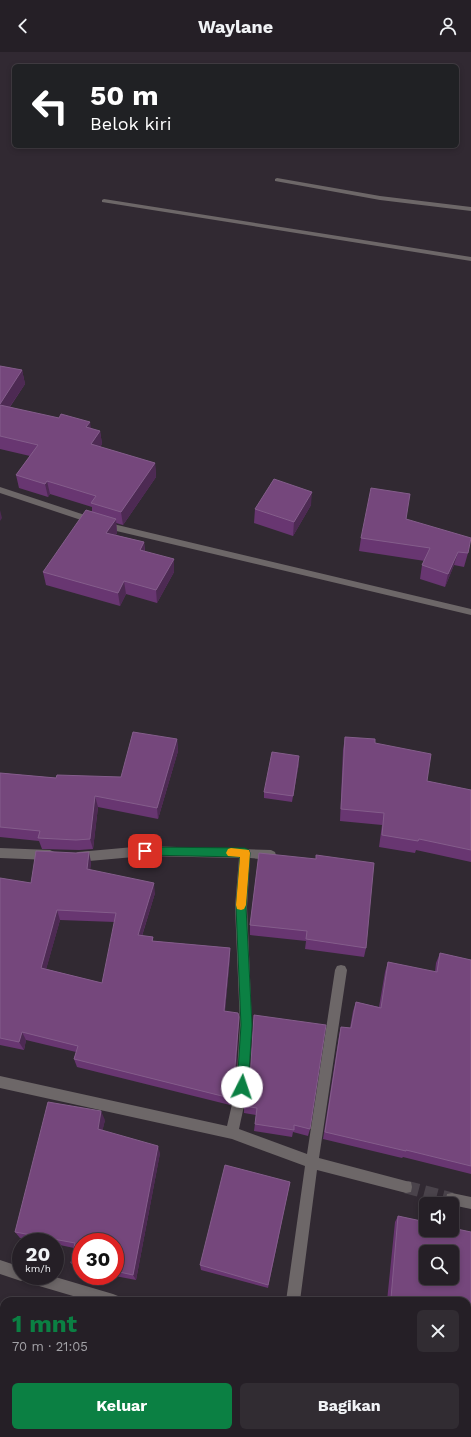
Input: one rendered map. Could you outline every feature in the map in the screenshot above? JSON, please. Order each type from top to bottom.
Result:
[{"type":"street","points":[[277,180],[380,198],[471,209]]},
{"type":"street","points":[[104,201],[471,259]]},
{"type":"street","points":[[0,490],[108,526],[471,612]]},
{"type":"street","points":[[0,853],[79,857],[145,851],[245,853],[284,856]]},
{"type":"street","points":[[232,1133],[242,1087],[246,1025],[241,907],[245,853]]},
{"type":"street","points":[[294,1297],[341,970]]},
{"type":"street","points":[[0,1082],[232,1133],[312,1162],[406,1186]]},
{"type":"street","points":[[459,1200],[471,1203]]},
{"type":"street","points":[[0,1268],[12,1271]]},
{"type":"street","points":[[59,1285],[100,1297]]},
{"type":"building","points":[[0,366],[22,370],[0,404]]},
{"type":"building","points":[[0,405],[59,418],[61,414],[90,422],[86,427],[100,431],[91,444],[155,463],[121,512],[91,503],[96,496],[47,481],[45,484],[16,475],[38,445],[0,436]]},
{"type":"building","points":[[274,479],[312,492],[294,522],[255,509]]},
{"type":"building","points":[[371,488],[410,494],[406,519],[471,538],[468,553],[458,552],[448,574],[422,565],[430,548],[361,538]]},
{"type":"building","points":[[86,510],[116,519],[106,533],[144,542],[140,550],[174,559],[156,590],[124,581],[118,593],[43,572]]},
{"type":"building","points":[[133,732],[177,739],[157,808],[95,796],[90,839],[76,840],[38,838],[40,831],[0,827],[0,773],[56,778],[57,775],[121,777]]},
{"type":"building","points":[[345,737],[375,739],[375,743],[431,754],[427,781],[471,790],[471,850],[419,839],[418,841],[382,835],[384,813],[341,809]]},
{"type":"building","points":[[272,752],[299,756],[293,796],[264,792]]},
{"type":"building","points":[[36,851],[76,853],[89,852],[87,869],[154,883],[138,935],[153,937],[152,941],[230,948],[224,1011],[238,1013],[239,1017],[234,1079],[230,1098],[74,1059],[78,1046],[22,1032],[19,1042],[0,1038],[0,878],[31,883]],"holes":[[[57,910],[116,913],[102,983],[41,968]]]},
{"type":"building","points":[[259,853],[316,859],[316,855],[374,863],[366,948],[306,939],[307,931],[250,925]]},
{"type":"building","points":[[440,953],[471,960],[471,1166],[325,1132],[341,1027],[351,1028],[356,1002],[381,1008],[388,962],[437,972]]},
{"type":"building","points":[[254,1015],[326,1025],[310,1129],[294,1125],[294,1130],[255,1124],[257,1108],[244,1106],[250,1079]]},
{"type":"building","points":[[48,1102],[101,1111],[98,1129],[158,1146],[133,1275],[124,1273],[124,1233],[72,1233],[72,1242],[64,1241],[64,1233],[15,1232]]},
{"type":"building","points":[[225,1165],[290,1182],[268,1285],[200,1265]]},
{"type":"building","points":[[398,1216],[419,1220],[419,1237],[459,1237],[459,1229],[471,1232],[471,1297],[391,1297]]},
{"type":"tunnel","points":[[406,1187],[444,1197]]},
{"type":"slow traffic","points":[[231,853],[245,853],[241,905]]},
{"type":"route","points":[[145,851],[245,853],[241,907],[246,1025],[242,1087]]}]
